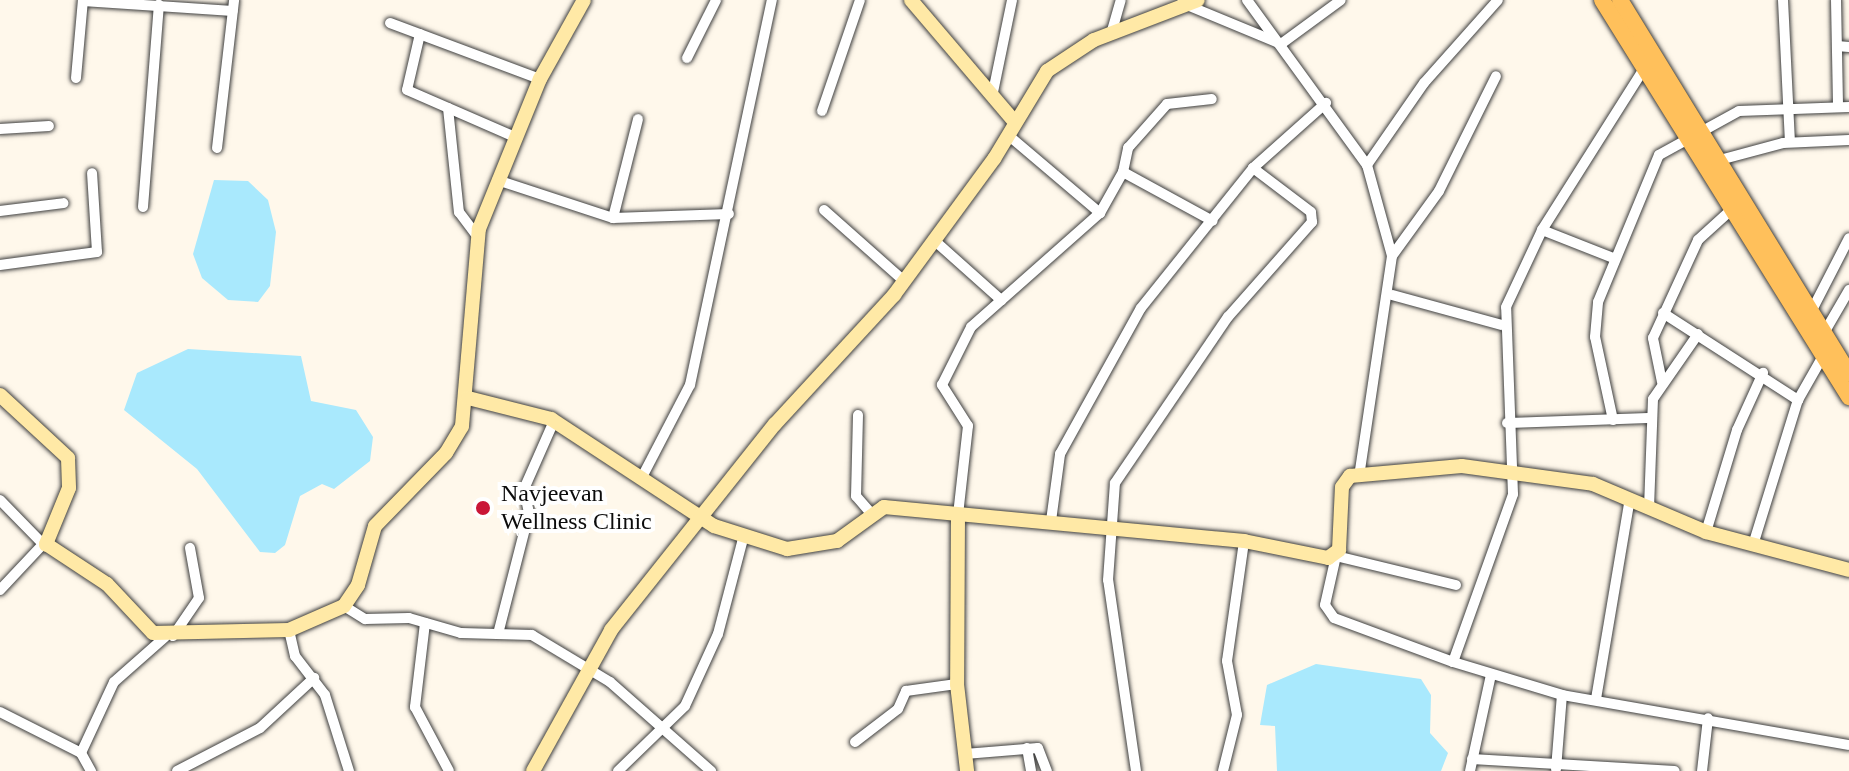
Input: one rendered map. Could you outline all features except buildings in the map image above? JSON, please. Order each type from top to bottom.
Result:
[{"type":"main road","points":[[1602,0],[1693,134],[1716,161],[1849,373]]},
{"type":"main road","points":[[1620,0],[1731,210],[1849,397]]},
{"type":"street","points":[[0,500],[44,543],[107,584],[140,623],[168,637],[289,630],[344,606],[358,585],[375,526],[446,453],[468,398],[477,236],[540,79],[584,0]]},
{"type":"street","points":[[687,58],[716,0]]},
{"type":"street","points":[[641,479],[684,403],[729,214],[772,0]]},
{"type":"street","points":[[822,111],[860,0]]},
{"type":"street","points":[[911,0],[993,92],[1014,121]]},
{"type":"street","points":[[993,92],[1012,0]]},
{"type":"street","points":[[1111,34],[1121,0]]},
{"type":"street","points":[[533,771],[587,666],[700,517],[935,241],[1008,135],[1047,71],[1111,34],[1182,3],[1198,0]]},
{"type":"street","points":[[1247,0],[1326,103],[1367,165],[1392,256],[1392,295],[1360,470],[1342,487],[1336,556],[1325,605],[1334,618],[1491,675],[1562,695],[1849,745]]},
{"type":"street","points":[[1281,44],[1341,0]]},
{"type":"street","points":[[1367,165],[1424,83],[1498,0]]},
{"type":"street","points":[[1783,0],[1790,142]]},
{"type":"street","points":[[1613,420],[1595,320],[1613,258],[1652,166],[1693,134],[1739,111],[1843,107],[1836,0]]},
{"type":"street","points":[[76,78],[83,1],[233,5],[217,148]]},
{"type":"street","points":[[1182,3],[1281,44]]},
{"type":"street","points":[[143,207],[159,5]]},
{"type":"street","points":[[390,23],[540,79]]},
{"type":"street","points":[[420,34],[406,88],[515,137]]},
{"type":"street","points":[[1837,46],[1849,47]]},
{"type":"street","points":[[1453,662],[1511,506],[1514,470],[1507,423],[1502,325],[1542,230],[1646,65]]},
{"type":"street","points":[[1392,256],[1439,191],[1496,76]]},
{"type":"street","points":[[967,771],[957,684],[958,515],[968,426],[942,381],[961,339],[1100,213],[1123,172],[1128,148],[1167,104],[1212,99]]},
{"type":"street","points":[[1051,521],[1066,442],[1141,308],[1253,168],[1326,103]]},
{"type":"street","points":[[448,108],[459,212],[477,236]]},
{"type":"street","points":[[613,218],[638,119]]},
{"type":"street","points":[[0,129],[49,126]]},
{"type":"street","points":[[1008,135],[1100,213]]},
{"type":"street","points":[[1716,161],[1790,142],[1849,140]]},
{"type":"street","points":[[1136,771],[1110,601],[1109,528],[1120,472],[1228,317],[1312,222],[1311,212],[1253,168]]},
{"type":"street","points":[[1123,172],[1213,221]]},
{"type":"street","points":[[0,265],[95,254],[92,173]]},
{"type":"street","points":[[497,180],[613,218],[729,214]]},
{"type":"street","points":[[0,211],[64,203]]},
{"type":"street","points":[[824,210],[904,281]]},
{"type":"street","points":[[1662,382],[1651,347],[1663,313],[1698,240],[1731,210]]},
{"type":"street","points":[[1542,230],[1613,258]]},
{"type":"street","points":[[1811,312],[1849,238]]},
{"type":"street","points":[[935,241],[1001,300]]},
{"type":"street","points":[[1824,333],[1849,290]]},
{"type":"street","points":[[1392,295],[1502,325]]},
{"type":"street","points":[[1663,313],[1763,373],[1798,400]]},
{"type":"street","points":[[1649,508],[1650,418],[1662,382],[1698,334]]},
{"type":"street","points":[[1753,545],[1798,400],[1823,356]]},
{"type":"street","points":[[1706,532],[1737,430],[1763,373]]},
{"type":"street","points":[[0,395],[68,458],[69,488],[44,543],[0,590]]},
{"type":"street","points":[[468,398],[554,421],[700,517],[743,539],[816,547],[843,538],[871,513],[884,507],[1244,541],[1336,556],[1456,585]]},
{"type":"street","points":[[858,415],[856,496],[871,513]]},
{"type":"street","points":[[1507,423],[1650,418]]},
{"type":"street","points":[[499,630],[529,513],[524,489],[554,421]]},
{"type":"street","points":[[1360,470],[1514,470],[1630,499],[1706,532],[1849,570]]},
{"type":"street","points":[[1596,699],[1630,499]]},
{"type":"street","points":[[618,771],[685,706],[715,641],[743,539]]},
{"type":"street","points":[[1223,771],[1237,715],[1227,661],[1244,541]]},
{"type":"street","points":[[81,753],[114,682],[168,637],[199,598],[190,548]]},
{"type":"street","points":[[344,606],[365,619],[425,623],[461,633],[499,630],[525,633],[587,666],[711,771]]},
{"type":"street","points":[[425,623],[415,707],[449,771]]},
{"type":"street","points":[[289,630],[292,649],[314,678],[349,771]]},
{"type":"street","points":[[1470,771],[1491,675]]},
{"type":"street","points":[[177,771],[260,728],[314,678]]},
{"type":"street","points":[[855,742],[898,709],[906,691],[957,684]]},
{"type":"street","points":[[1556,768],[1562,695]]},
{"type":"street","points":[[0,712],[81,753],[91,771]]},
{"type":"street","points":[[1702,771],[1708,718]]},
{"type":"street","points":[[965,754],[1027,748],[1041,750],[1047,771]]},
{"type":"street","points":[[1027,748],[1031,771]]},
{"type":"street","points":[[1472,759],[1556,768],[1675,771]]},
{"type":"water","points":[[214,180],[248,181],[268,200],[276,232],[270,286],[258,302],[228,300],[202,278],[193,254]]},
{"type":"water","points":[[188,349],[301,356],[311,401],[356,410],[373,437],[370,461],[334,489],[322,484],[300,496],[285,545],[275,553],[260,552],[197,469],[124,410],[137,373]]},
{"type":"water","points":[[1316,664],[1421,679],[1431,695],[1430,733],[1448,753],[1441,771],[1277,771],[1275,726],[1260,725],[1267,685]]},
{"type":"place","name":"Navjeevan Wellness Clinic","points":[[483,508]]}]
